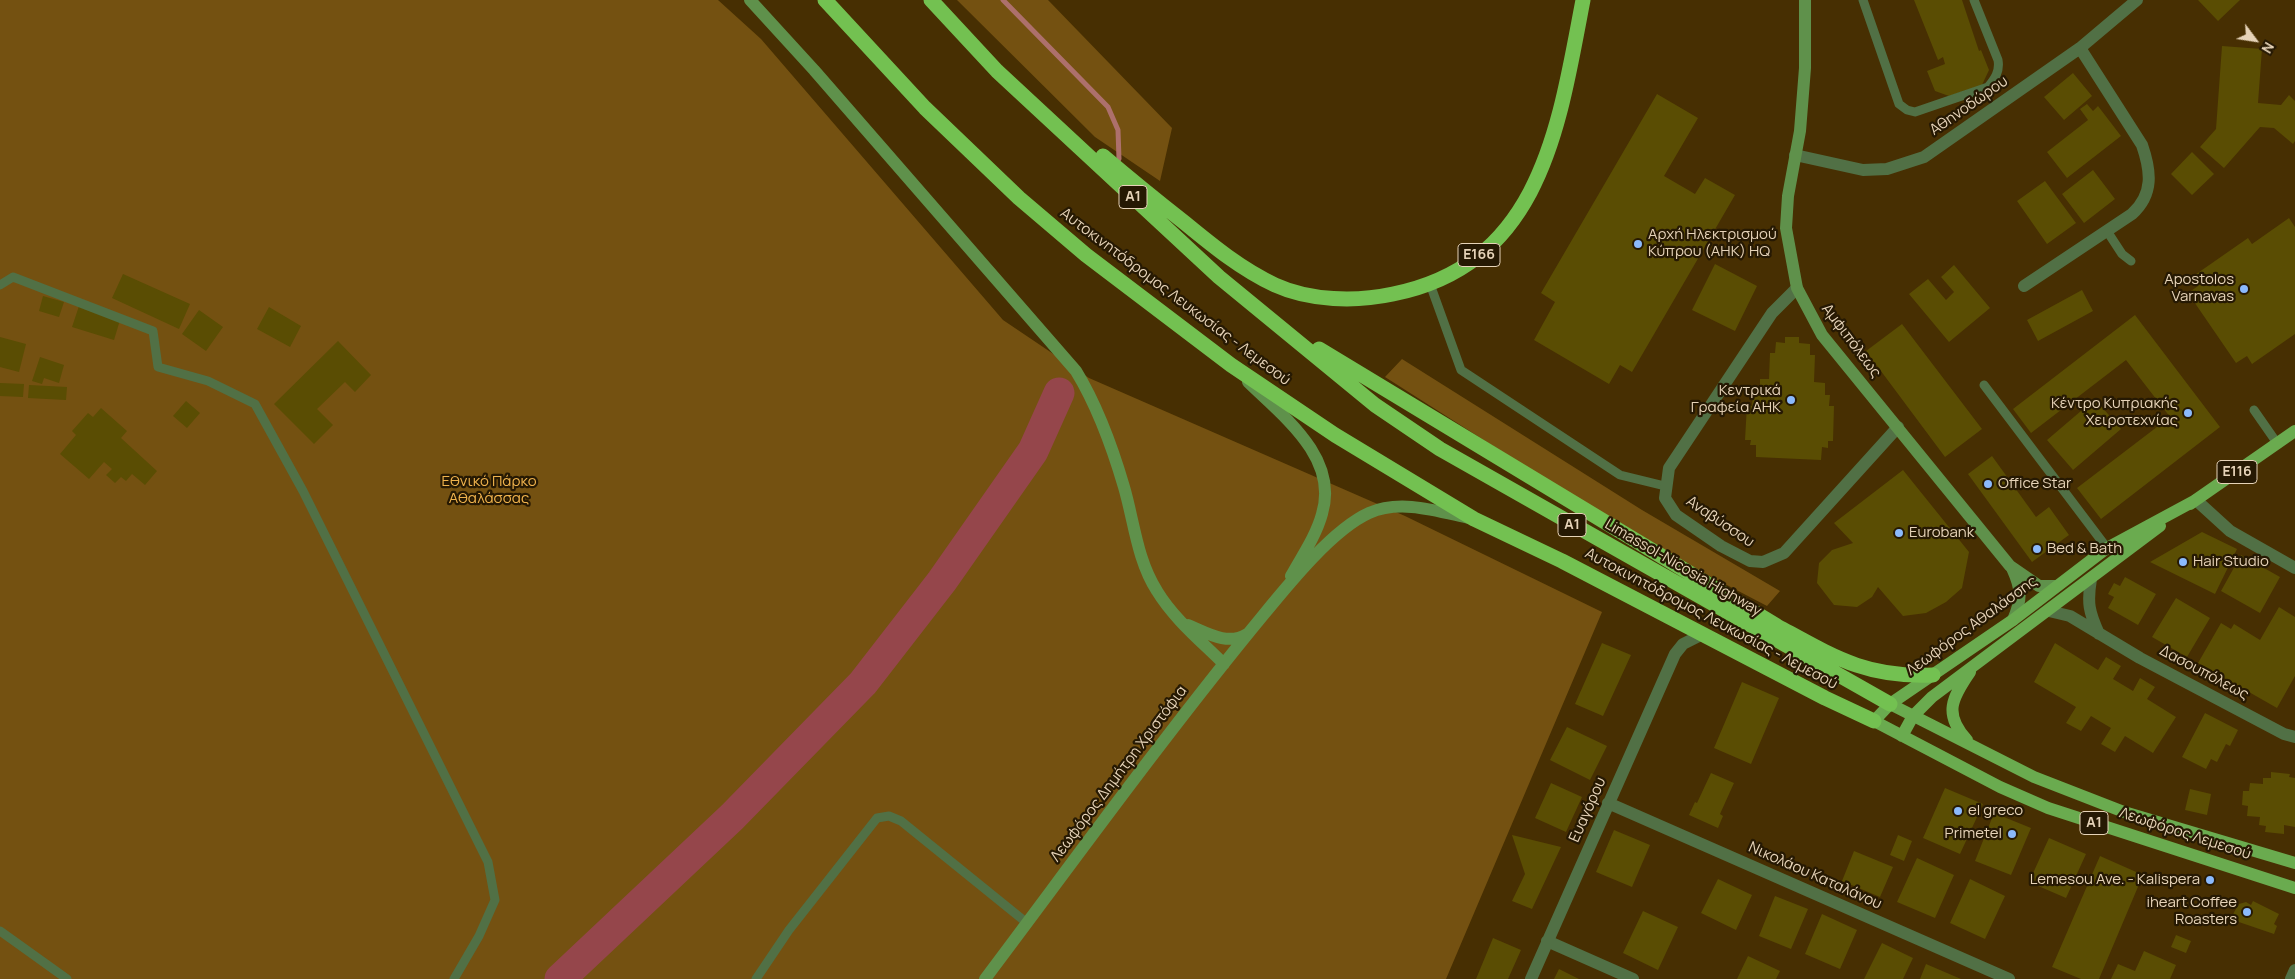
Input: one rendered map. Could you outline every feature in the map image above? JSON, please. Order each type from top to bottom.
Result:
[{"type":"highway","name":"Αυτοκινητόδρομος Λευκωσίας - Λεμεσού","points":[[825,0],[925,108],[1018,198],[1086,255],[1231,365],[1336,434],[1474,519],[1562,561],[1825,698],[1874,721]]},
{"type":"highway","name":"A1","points":[[931,0],[997,71],[1220,278],[1270,320]]},
{"type":"highway","name":"E166","points":[[997,71],[1244,269],[1276,286],[1310,295],[1356,299],[1380,297],[1443,280],[1470,263],[1492,245],[1513,223],[1528,199],[1556,121],[1567,83],[1583,0]]},
{"type":"highway","points":[[1270,320],[1777,626],[1836,658],[1864,669],[1886,674],[1933,675]]},
{"type":"highway","name":"Limassol-Nicosia Highway","points":[[1270,320],[1375,405],[1440,449],[1890,704]]},
{"type":"main road","points":[[750,0],[814,70],[1076,371],[1092,398],[1104,426],[1124,487],[1147,572],[1166,605],[1224,664]]},
{"type":"main road","name":"Αμφιπόλεως","points":[[1805,0],[1806,54],[1800,130],[1788,196],[1786,228],[1797,288],[1822,335],[2010,566],[2038,586],[2056,586]]},
{"type":"main road","name":"Λεωφόρος Δημήτρη Χριστόφια","points":[[1231,365],[1306,442],[1317,458],[1324,474],[1326,496],[1322,514],[1283,591]]},
{"type":"main road","name":"Λεωφόρος Αθαλάσσης","points":[[1902,736],[1913,716],[1924,703],[2050,611],[2196,500],[2295,431]]},
{"type":"main road","name":"Λεωφόρος Αθαλάσσης","points":[[1874,721],[1890,704],[2013,620],[2107,548],[2196,500]]},
{"type":"main road","name":"Λεωφόρος Δημήτρη Χριστόφια","points":[[985,979],[1224,664],[1283,591],[1334,537],[1353,521],[1370,512],[1390,507],[1418,507],[1474,519]]},
{"type":"main road","name":"Αμφιπόλεως","points":[[2010,566],[2019,588],[2021,601],[2013,620]]},
{"type":"main road","points":[[1183,623],[1228,640],[1236,639],[1251,630]]},
{"type":"main road","points":[[1972,746],[1953,723],[1953,706],[1961,686],[1976,664]]},
{"type":"main road","name":"Limassol-Nicosia Highway","points":[[1890,704],[1913,716]]},
{"type":"main road","name":"Λεωφόρος Λεμεσού","points":[[1913,716],[2034,777],[2124,812],[2295,863]]},
{"type":"main road","name":"A1","points":[[1874,721],[1902,736]]},
{"type":"main road","name":"Λεωφόρος Λεμεσού","points":[[1902,736],[2000,787],[2048,808],[2295,888]]},
{"type":"street","name":"Αθηνοδώρου","points":[[1795,155],[1863,170],[1887,169],[1924,157],[2080,48],[2136,0]]},
{"type":"street","points":[[2024,286],[2140,207],[2150,186],[2150,173],[2142,145],[2080,48]]},
{"type":"street","points":[[1665,486],[1669,468],[1680,451],[1772,313],[1797,288]]},
{"type":"street","name":"Αναβύσσου","points":[[1665,486],[1665,498],[1676,515],[1728,550],[1750,561],[1763,562],[1784,553],[1898,427]]},
{"type":"street","points":[[2196,500],[2230,531],[2295,568]]},
{"type":"street","points":[[2091,579],[2088,600],[2089,612],[2099,634]]},
{"type":"street","name":"Δασουπόλεως","points":[[2050,611],[2070,616],[2140,658],[2295,738]]},
{"type":"street","name":"Ευαγόρου","points":[[1531,979],[1675,654],[1683,644],[1703,634]]},
{"type":"street","name":"Νικολάου Καταλάνου","points":[[1608,803],[2009,979]]},
{"type":"street","points":[[1547,941],[1633,979]]},
{"type":"street","points":[[2291,979],[2295,970]]},
{"type":"lane","points":[[1863,0],[1899,104],[1906,110],[1915,112],[1988,87],[1994,80],[1999,65],[1998,60],[1974,0]]},
{"type":"lane","points":[[2107,231],[2122,254],[2131,261]]},
{"type":"lane","points":[[0,285],[13,277],[153,331],[158,367],[208,381],[255,404],[303,491],[488,862],[495,900],[480,936],[454,979]]},
{"type":"lane","points":[[1430,284],[1461,370],[1620,475],[1665,486]]},
{"type":"lane","points":[[1984,384],[2107,548]]},
{"type":"lane","points":[[2254,410],[2277,443]]},
{"type":"lane","points":[[756,979],[789,930],[877,818],[889,816],[901,821],[1028,923]]},
{"type":"lane","points":[[0,931],[67,979]]},
{"type":"green space","name":"Εθνικό Πάρκο Αθαλάσσας","points":[[0,0],[718,0],[761,39],[1003,320],[1089,378],[1405,516],[1602,612],[1446,979],[0,979]]},
{"type":"green space","points":[[957,0],[1048,0],[1172,128],[1160,181],[1095,137]]},
{"type":"green space","points":[[1402,359],[1642,510],[1780,591],[1767,606],[1639,539],[1385,377]]},
{"type":"building","points":[[1914,0],[1962,0],[1979,51],[1981,50],[1989,70],[1982,85],[1949,96],[1935,91],[1927,71],[1945,64],[1943,57],[1938,60]]},
{"type":"building","points":[[2198,0],[2240,0],[2218,21]]},
{"type":"building","points":[[2222,46],[2262,49],[2258,103],[2281,105],[2289,95],[2295,101],[2295,141],[2293,144],[2274,128],[2260,127],[2224,168],[2200,147],[2216,129]]},
{"type":"building","points":[[2073,73],[2092,96],[2064,120],[2044,97]]},
{"type":"building","name":"Αρχή Ηλεκτρισμού Κύπρου (ΑΗΚ) HQ","points":[[1657,94],[1698,118],[1664,176],[1695,194],[1705,178],[1735,195],[1632,372],[1620,365],[1609,384],[1534,340],[1555,302],[1541,293]]},
{"type":"building","points":[[2087,104],[2093,111],[2098,106],[2121,136],[2067,178],[2047,152],[2088,120],[2080,109]]},
{"type":"building","points":[[2192,152],[2214,174],[2192,195],[2171,174]]},
{"type":"building","points":[[2093,170],[2115,199],[2084,223],[2062,194]]},
{"type":"building","points":[[2045,181],[2076,223],[2047,244],[2017,201]]},
{"type":"building","name":"Apostolos Varnavas","points":[[2289,218],[2295,227],[2295,334],[2252,364],[2247,356],[2236,363],[2188,293],[2198,286],[2192,277],[2248,238],[2252,244]]},
{"type":"building","points":[[1715,264],[1757,286],[1735,331],[1692,310]]},
{"type":"building","points":[[1954,265],[1990,308],[1949,342],[1909,294],[1928,279],[1946,300],[1954,292],[1941,277]]},
{"type":"building","points":[[123,274],[190,304],[179,329],[112,298]]},
{"type":"building","points":[[2082,290],[2093,311],[2038,341],[2027,320]]},
{"type":"building","points":[[43,296],[64,302],[59,317],[39,311]]},
{"type":"building","points":[[79,306],[120,320],[114,340],[72,327]]},
{"type":"building","points":[[269,307],[301,326],[290,347],[257,329]]},
{"type":"building","points":[[199,310],[223,327],[206,351],[182,334]]},
{"type":"building","name":"Κέντρο Κυπριακής Χειροτεχνίας","points":[[2135,315],[2220,427],[2101,519],[2077,488],[2170,417],[2126,360],[2031,433],[2013,409]]},
{"type":"building","points":[[1902,324],[1982,429],[1945,457],[1866,351]]},
{"type":"building","points":[[0,337],[26,344],[19,372],[0,367]]},
{"type":"building","name":"Κεντρικά Γραφεία ΑΗΚ","points":[[1785,337],[1799,337],[1799,343],[1810,344],[1810,355],[1815,355],[1814,382],[1825,383],[1825,395],[1830,395],[1829,406],[1834,406],[1833,441],[1828,441],[1828,448],[1822,447],[1821,460],[1756,457],[1756,445],[1750,445],[1751,440],[1745,440],[1747,405],[1752,406],[1753,393],[1760,393],[1760,379],[1769,379],[1770,353],[1775,353],[1776,342],[1785,343]]},
{"type":"building","points":[[338,341],[371,375],[355,392],[345,382],[317,409],[333,425],[314,444],[274,404]]},
{"type":"building","points":[[40,357],[64,365],[59,383],[44,378],[42,384],[32,381]]},
{"type":"building","points":[[0,383],[24,384],[23,397],[0,396]]},
{"type":"building","points":[[29,385],[67,387],[66,400],[28,398]]},
{"type":"building","points":[[2095,399],[2121,429],[2073,470],[2047,440]]},
{"type":"building","points":[[186,401],[200,413],[187,428],[173,416]]},
{"type":"building","points":[[101,408],[127,431],[121,438],[157,471],[145,485],[132,474],[126,481],[121,477],[115,483],[106,475],[112,469],[104,462],[89,479],[60,454],[76,435],[72,431],[88,413],[93,417]]},
{"type":"building","points":[[1992,456],[2036,517],[2049,507],[2069,535],[2032,562],[1968,474]]},
{"type":"building","name":"Eurobank","points":[[1903,470],[1969,552],[1962,588],[1946,602],[1926,613],[1903,616],[1878,587],[1872,597],[1857,607],[1834,605],[1817,583],[1819,563],[1832,550],[1853,543],[1834,523]]},
{"type":"building","points":[[2202,532],[2237,549],[2215,594],[2150,562]]},
{"type":"building","points":[[2241,555],[2280,577],[2260,613],[2221,591]]},
{"type":"building","points":[[2125,577],[2156,594],[2138,625],[2108,608],[2114,597],[2108,594],[2114,583],[2120,586]]},
{"type":"building","points":[[2176,598],[2210,618],[2187,657],[2152,637]]},
{"type":"building","points":[[2279,607],[2295,617],[2295,676],[2277,708],[2198,663],[2221,623],[2231,629],[2234,624],[2260,640]]},
{"type":"building","points":[[1602,643],[1631,655],[1603,716],[1575,704]]},
{"type":"building","points":[[2055,643],[2098,670],[2106,657],[2121,666],[2113,679],[2133,691],[2140,678],[2155,687],[2147,699],[2176,717],[2153,753],[2125,736],[2115,752],[2101,744],[2111,728],[2091,716],[2081,731],[2066,723],[2076,707],[2034,682]]},
{"type":"building","points":[[1742,682],[1779,698],[1751,764],[1714,748]]},
{"type":"building","points":[[2205,713],[2238,730],[2230,746],[2226,744],[2217,762],[2211,759],[2206,769],[2182,757]]},
{"type":"building","points":[[1567,727],[1607,746],[1590,780],[1550,760]]},
{"type":"building","points":[[2271,772],[2290,774],[2289,777],[2295,778],[2295,827],[2284,825],[2284,834],[2265,832],[2266,826],[2259,825],[2260,817],[2247,816],[2248,806],[2242,805],[2243,791],[2249,791],[2250,783],[2263,784],[2263,778],[2271,778]]},
{"type":"building","points":[[1711,773],[1734,783],[1720,814],[1723,816],[1718,828],[1689,815],[1695,802],[1697,803]]},
{"type":"building","points":[[1551,783],[1582,797],[1566,832],[1535,818]]},
{"type":"building","points":[[1945,788],[1983,804],[1960,854],[1923,838]]},
{"type":"building","points":[[2190,789],[2211,794],[2207,815],[2185,810]]},
{"type":"building","points":[[1994,813],[2031,828],[2011,875],[1975,861]]},
{"type":"building","points":[[1614,830],[1650,845],[1632,887],[1596,872]]},
{"type":"building","points":[[1512,835],[1561,847],[1532,909],[1512,901],[1525,874]]},
{"type":"building","points":[[1898,835],[1912,841],[1904,861],[1890,855]]},
{"type":"building","points":[[2049,838],[2086,854],[2066,898],[2029,882]]},
{"type":"building","points":[[1854,851],[1893,867],[1880,897],[1842,881]]},
{"type":"building","points":[[2100,856],[2143,875],[2099,979],[2081,979],[2052,967]]},
{"type":"building","points":[[1917,858],[1954,875],[1935,918],[1897,902]]},
{"type":"building","points":[[1718,879],[1752,895],[1736,930],[1701,913]]},
{"type":"building","points":[[1970,879],[2005,896],[1985,939],[1950,923]]},
{"type":"building","points":[[1775,896],[1808,909],[1791,949],[1759,936]]},
{"type":"building","name":"iheart Coffee Roasters","points":[[2253,901],[2279,914],[2274,924],[2277,926],[2274,934],[2230,919],[2239,904],[2246,902],[2251,905]]},
{"type":"building","points":[[1643,911],[1678,927],[1658,970],[1623,953]]},
{"type":"building","points":[[1822,914],[1857,930],[1840,969],[1805,954]]},
{"type":"building","points":[[2176,935],[2191,941],[2186,953],[2171,947]]},
{"type":"building","points":[[1493,938],[1521,950],[1508,979],[1476,979]]},
{"type":"building","points":[[1882,943],[1913,958],[1903,979],[1864,979]]},
{"type":"building","points":[[2144,951],[2176,965],[2170,979],[2111,979],[2118,964],[2135,971]]},
{"type":"building","points":[[1748,956],[1780,971],[1776,979],[1737,979]]},
{"type":"building","points":[[1926,964],[1961,979],[1920,979]]},
{"type":"building","points":[[1559,969],[1579,979],[1554,979]]},
{"type":"waterway","points":[[1003,0],[1108,107],[1118,130],[1119,159]]},
{"type":"waterway","points":[[560,979],[732,817],[863,683],[942,581],[1033,451],[1059,393]]},
{"type":"place","name":"Αρχή Ηλεκτρισμού Κύπρου (ΑΗΚ) HQ","points":[[1638,244]]},
{"type":"place","name":"Apostolos Varnavas","points":[[2244,289]]},
{"type":"place","name":"Κεντρικά Γραφεία ΑΗΚ","points":[[1791,400]]},
{"type":"place","name":"Κέντρο Κυπριακής Χειροτεχνίας","points":[[2188,413]]},
{"type":"place","name":"Office Star","points":[[1988,484]]},
{"type":"place","name":"Eurobank","points":[[1899,533]]},
{"type":"place","name":"Bed & Bath","points":[[2037,549]]},
{"type":"place","name":"Hair Studio","points":[[2183,562]]},
{"type":"place","name":"el greco","points":[[1958,811]]},
{"type":"place","name":"Primetel","points":[[2012,834]]},
{"type":"place","name":"Lemesou Ave. - Kalispera","points":[[2210,880]]},
{"type":"place","name":"iheart Coffee Roasters","points":[[2247,912]]}]
